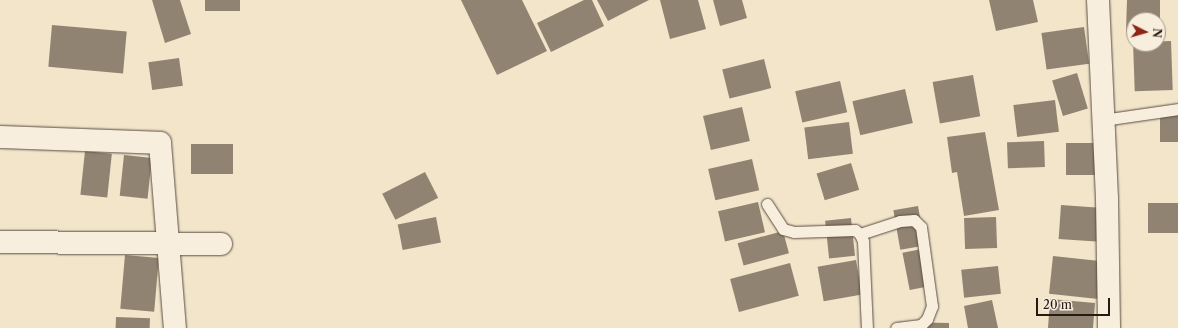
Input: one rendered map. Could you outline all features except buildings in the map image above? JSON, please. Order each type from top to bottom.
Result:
[{"type":"street","points":[[1098,0],[1109,328]]},
{"type":"street","points":[[0,137],[160,143],[175,328]]},
{"type":"street","points":[[0,242],[168,242],[221,244]]},
{"type":"lane","points":[[1103,120],[1178,109]]},
{"type":"lane","points":[[767,204],[783,229],[794,232],[855,230],[860,234],[863,241],[867,328]]},
{"type":"lane","points":[[860,234],[900,220],[914,220],[921,227],[932,306],[927,319],[921,325],[896,328]]}]
